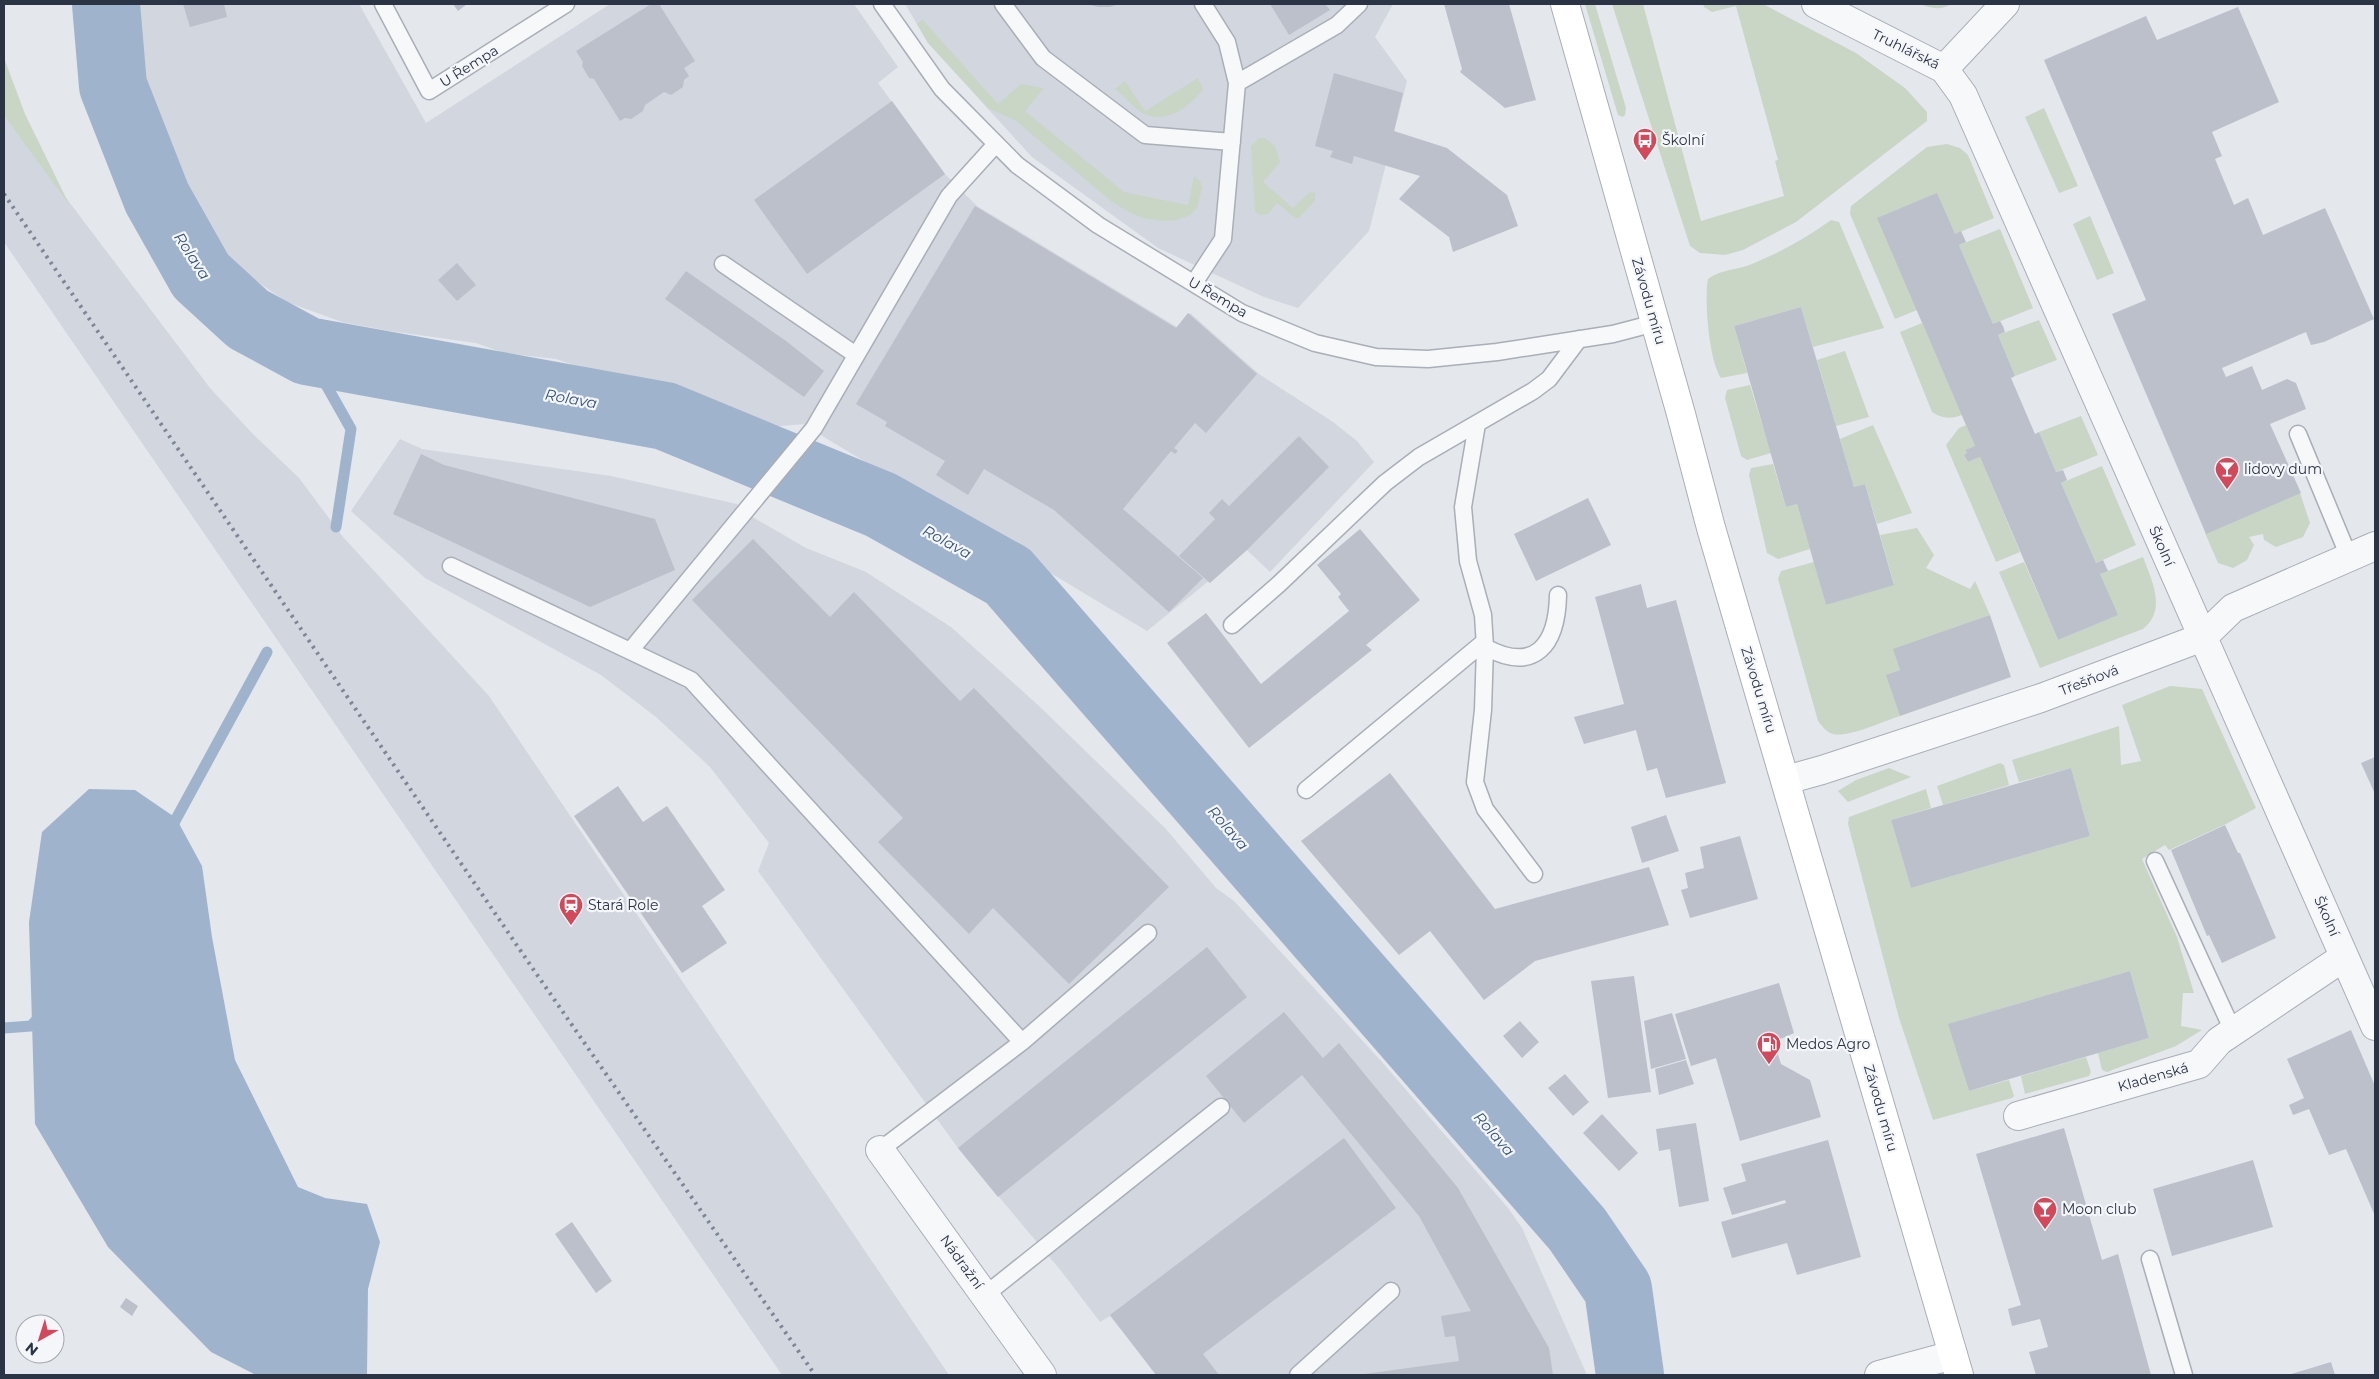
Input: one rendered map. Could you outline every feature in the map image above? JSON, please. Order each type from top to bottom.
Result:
[{"type":"main road","name":"Závodu míru","points":[[1565,4],[1711,528],[1956,1365]]},
{"type":"street","name":"Truhlářská","points":[[1816,4],[1944,70],[2005,4]]},
{"type":"street","name":"Školní","points":[[1944,70],[1963,95],[2375,1026]]},
{"type":"street","name":"Třešňová","points":[[1786,780],[2042,698],[2203,637],[2233,608],[2375,546]]},
{"type":"street","name":"Kladenská","points":[[2018,1116],[2199,1064],[2219,1040],[2344,957]]},
{"type":"street","name":"Nádražní","points":[[880,1150],[1042,1375]]},
{"type":"street","points":[[1879,1375],[1956,1365]]},
{"type":"lane","name":"U Řempa","points":[[383,4],[429,91],[566,4]]},
{"type":"lane","name":"U Řempa","points":[[882,4],[942,90],[1017,165],[1098,225],[1242,313],[1316,343],[1376,357],[1428,358],[1497,352],[1613,334],[1655,322]]},
{"type":"lane","points":[[1003,4],[1043,58],[1145,135],[1232,142]]},
{"type":"lane","points":[[1194,283],[1223,239],[1237,82],[1227,42],[1203,4]]},
{"type":"lane","points":[[1237,82],[1337,25],[1359,4]]},
{"type":"lane","points":[[630,651],[814,428],[949,196],[996,144]]},
{"type":"lane","points":[[723,264],[856,355]]},
{"type":"lane","points":[[1232,625],[1279,584],[1385,483],[1419,457],[1533,391],[1549,379],[1579,339]]},
{"type":"lane","points":[[1477,424],[1464,507],[1468,561],[1482,615],[1485,644],[1483,710],[1475,782],[1485,809],[1534,874]]},
{"type":"lane","points":[[2298,434],[2349,558]]},
{"type":"lane","points":[[451,566],[691,680],[1022,1042]]},
{"type":"lane","points":[[1485,644],[1510,658],[1527,656],[1539,651],[1549,642],[1555,625],[1558,596]]},
{"type":"lane","points":[[1306,790],[1485,644]]},
{"type":"lane","points":[[2155,861],[2233,1031]]},
{"type":"lane","points":[[880,1150],[1022,1042],[1148,933]]},
{"type":"lane","points":[[985,1295],[1220,1107]]},
{"type":"lane","points":[[2150,1259],[2184,1375]]},
{"type":"lane","points":[[1298,1375],[1391,1291]]},
{"type":"shaded area","points":[[133,4],[359,4],[426,123],[610,4],[854,4],[898,67],[878,83],[945,174],[977,206],[1177,327],[1190,313],[1259,374],[1333,422],[1357,441],[1374,462],[1270,572],[1247,550],[1147,631],[824,437],[807,424],[753,428],[650,379],[598,373],[556,359],[504,353],[476,343],[342,322],[287,302],[231,264],[211,243],[191,213],[153,124],[137,60]]},
{"type":"shaded area","points":[[905,4],[1393,4],[1375,37],[1407,81],[1369,231],[1298,308],[1264,297],[1158,248],[1032,157],[928,43]]},
{"type":"shaded area","points":[[4,116],[210,388],[252,433],[299,478],[343,537],[489,696],[949,1375],[782,1375],[4,242]]},
{"type":"shaded area","points":[[400,439],[422,449],[611,476],[737,504],[754,518],[806,548],[866,572],[951,627],[1038,705],[1165,828],[1216,888],[1234,901],[1382,1062],[1508,1208],[1522,1228],[1587,1375],[1157,1375],[1110,1316],[1100,1322],[1062,1272],[958,1148],[758,871],[769,843],[710,767],[656,717],[601,675],[425,578],[351,511]]},
{"type":"green space","points":[[1585,4],[1595,4],[1626,108],[1623,117],[1618,115]]},
{"type":"green space","points":[[1612,4],[1643,4],[1701,221],[1784,196],[1775,161],[1778,160],[1736,6],[1712,12],[1704,7],[1703,4],[1763,4],[1856,53],[1905,88],[1927,112],[1927,121],[1796,222],[1743,250],[1725,255],[1700,253],[1690,246]]},
{"type":"green space","points":[[1919,4],[1951,4],[1939,8],[1931,8]]},
{"type":"green space","points":[[922,19],[998,104],[1021,84],[1044,88],[1025,111],[1124,192],[1188,205],[1194,176],[1200,181],[1202,188],[1197,208],[1190,215],[1176,220],[1161,221],[1143,218],[1112,202],[1016,121],[988,108],[928,43],[917,24]]},
{"type":"green space","points":[[4,58],[25,114],[69,204],[4,116]]},
{"type":"green space","points":[[1198,78],[1203,89],[1198,96],[1177,112],[1160,117],[1142,113],[1115,89],[1125,81],[1145,111]]},
{"type":"green space","points":[[2044,108],[2078,186],[2059,193],[2025,117]]},
{"type":"green space","points":[[1259,138],[1265,138],[1275,146],[1280,162],[1263,182],[1293,208],[1310,192],[1315,193],[1315,201],[1299,218],[1295,218],[1277,203],[1268,214],[1260,215],[1255,211],[1251,146]]},
{"type":"green space","points":[[1947,144],[1960,148],[1968,155],[1994,218],[1955,234],[1917,310],[1895,319],[1850,214],[1851,206],[1927,147]]},
{"type":"green space","points":[[2090,216],[2114,273],[2097,280],[2073,224]]},
{"type":"green space","points":[[1831,220],[1839,222],[1884,328],[1813,347],[1801,307],[1734,326],[1747,373],[1721,378],[1713,358],[1708,330],[1708,279],[1718,273],[1747,266],[1773,255],[1803,239]]},
{"type":"green space","points":[[2000,229],[2033,308],[1993,324],[1959,245]]},
{"type":"green space","points":[[2039,320],[2057,360],[2015,376],[1998,335]]},
{"type":"green space","points":[[1922,323],[1962,415],[1947,418],[1932,412],[1900,332]]},
{"type":"green space","points":[[1845,351],[1869,417],[1836,426],[1817,360]]},
{"type":"green space","points":[[1750,385],[1771,453],[1747,460],[1741,456],[1725,398],[1727,390]]},
{"type":"green space","points":[[2081,416],[2098,455],[2056,472],[2039,432]]},
{"type":"green space","points":[[1873,425],[1912,513],[1877,524],[1865,484],[1854,487],[1840,439]]},
{"type":"green space","points":[[1966,425],[1975,446],[1965,450],[1967,453],[1964,455],[1968,462],[1980,457],[2020,552],[1996,562],[1946,445],[1959,428]]},
{"type":"green space","points":[[1773,464],[1786,507],[1797,504],[1810,549],[1778,559],[1767,553],[1749,475],[1751,468]]},
{"type":"green space","points":[[2102,466],[2136,545],[2096,563],[2061,483]]},
{"type":"green space","points":[[2300,493],[2310,523],[2303,537],[2276,547],[2264,540],[2263,534],[2249,537],[2254,545],[2247,560],[2233,568],[2218,563],[2205,533]]},
{"type":"green space","points":[[1917,528],[1934,555],[1926,568],[1970,589],[1975,581],[1990,615],[1894,651],[1900,670],[1887,675],[1900,716],[1848,734],[1833,734],[1824,729],[1818,721],[1778,579],[1781,571],[1814,562],[1826,605],[1894,584],[1880,535]]},
{"type":"green space","points":[[2143,557],[2153,585],[2156,604],[2150,621],[2143,629],[2040,668],[1999,572],[2024,562],[2058,640],[2117,615],[2100,574]]},
{"type":"green space","points":[[2170,686],[2202,689],[2256,808],[2169,850],[2165,845],[2142,859],[2177,937],[2194,993],[2183,993],[2181,1026],[2202,1030],[2176,1046],[2107,1072],[2102,1070],[2098,1053],[2149,1038],[2130,971],[1949,1024],[1969,1091],[2009,1080],[2014,1096],[1933,1120],[1899,1018],[1848,824],[1849,817],[1926,789],[1931,808],[1891,820],[1911,888],[2090,836],[2071,768],[2019,782],[2012,760],[2119,726],[2121,765],[2141,761],[2122,705]]},
{"type":"green space","points":[[2000,763],[2004,765],[2009,785],[1943,805],[1937,786]]},
{"type":"green space","points":[[1889,768],[1911,777],[1848,802],[1838,791],[1856,780]]},
{"type":"green space","points":[[2086,1057],[2091,1072],[2089,1076],[2025,1094],[2021,1076]]},
{"type":"water","points":[[89,789],[135,790],[176,818],[202,866],[212,937],[235,1060],[298,1187],[325,1198],[367,1204],[380,1242],[368,1289],[367,1375],[256,1375],[211,1352],[108,1247],[35,1124],[29,922],[42,832]]},
{"type":"building","points":[[183,4],[224,4],[227,17],[190,27]]},
{"type":"building","points":[[453,4],[467,4],[458,11]]},
{"type":"building","points":[[651,4],[659,4],[695,61],[684,68],[689,76],[684,80],[683,87],[671,95],[664,92],[645,105],[643,111],[631,119],[625,118],[620,121],[594,79],[589,78],[582,66],[583,62],[576,51]]},
{"type":"building","points":[[1087,4],[1119,4],[1110,7],[1098,7]]},
{"type":"building","points":[[1270,4],[1325,4],[1330,10],[1289,35]]},
{"type":"building","points":[[1444,4],[1509,4],[1536,100],[1505,108],[1460,72],[1462,69]]},
{"type":"building","points":[[2238,7],[2279,102],[2212,132],[2222,156],[2215,159],[2234,205],[2248,198],[2263,235],[2325,208],[2374,319],[2324,342],[2311,345],[2306,332],[2222,368],[2226,377],[2252,366],[2262,390],[2287,379],[2296,383],[2306,409],[2270,424],[2301,493],[2206,534],[2112,314],[2146,300],[2044,60],[2146,16],[2157,40]]},
{"type":"building","points":[[1334,73],[1403,93],[1394,131],[1447,148],[1507,195],[1518,226],[1453,252],[1449,237],[1399,199],[1420,176],[1354,156],[1352,164],[1330,157],[1333,151],[1315,146]]},
{"type":"building","points":[[892,101],[945,174],[807,274],[754,200]]},
{"type":"building","points":[[1937,193],[1955,234],[1961,231],[1966,242],[1959,245],[1993,324],[2000,321],[2003,326],[2005,332],[1998,335],[2015,376],[2011,378],[2035,434],[2039,432],[2056,472],[2063,470],[2067,480],[2061,483],[2096,563],[2103,560],[2108,571],[2100,574],[2118,615],[2058,640],[1980,457],[1968,462],[1964,455],[1967,453],[1965,450],[1975,446],[1877,218]]},
{"type":"building","points":[[975,206],[1176,328],[1188,313],[1257,374],[1206,433],[1195,423],[1174,448],[1178,451],[1175,454],[1171,451],[1123,509],[1203,578],[1169,612],[1054,510],[984,469],[968,495],[936,475],[945,461],[885,426],[887,422],[856,404]]},
{"type":"building","points":[[457,263],[476,285],[457,301],[438,280]]},
{"type":"building","points":[[686,271],[786,341],[824,371],[804,397],[665,299]]},
{"type":"building","points":[[1801,307],[1854,487],[1865,484],[1894,585],[1826,605],[1797,504],[1786,507],[1734,326]]},
{"type":"building","points":[[1299,436],[1329,467],[1247,550],[1210,583],[1179,556],[1215,519],[1209,513],[1222,499],[1229,506]]},
{"type":"building","points":[[421,454],[444,465],[655,519],[675,570],[590,607],[393,514]]},
{"type":"building","points":[[1588,498],[1611,545],[1536,581],[1514,534]]},
{"type":"building","points":[[1360,529],[1420,600],[1366,645],[1372,650],[1249,748],[1167,643],[1206,613],[1261,684],[1349,611],[1338,597],[1341,594],[1317,565]]},
{"type":"building","points":[[753,539],[830,617],[854,592],[960,701],[974,688],[1169,887],[1069,984],[993,908],[969,934],[878,842],[903,818],[692,600]]},
{"type":"building","points":[[1641,584],[1647,608],[1676,600],[1726,783],[1666,798],[1657,768],[1647,771],[1636,730],[1584,744],[1574,717],[1624,704],[1595,597]]},
{"type":"building","points":[[1990,615],[2011,677],[1900,716],[1886,675],[1900,670],[1893,649]]},
{"type":"building","points":[[2375,757],[2375,794],[2361,763]]},
{"type":"building","points":[[2071,768],[2090,836],[1911,888],[1891,820]]},
{"type":"building","points":[[1390,773],[1495,909],[1649,867],[1669,925],[1535,961],[1484,1000],[1430,931],[1399,955],[1301,841]]},
{"type":"building","points":[[618,786],[643,822],[667,806],[725,890],[702,906],[727,943],[682,973],[574,816]]},
{"type":"building","points":[[1666,815],[1679,851],[1642,863],[1631,827]]},
{"type":"building","points":[[2225,825],[2238,853],[2240,853],[2276,938],[2222,963],[2209,935],[2207,936],[2171,850]]},
{"type":"building","points":[[1740,836],[1758,899],[1690,918],[1681,890],[1688,888],[1685,873],[1704,868],[1700,847]]},
{"type":"building","points":[[1207,947],[1247,997],[998,1197],[958,1148]]},
{"type":"building","points":[[2130,971],[2149,1038],[1969,1091],[1948,1024]]},
{"type":"building","points":[[1634,976],[1651,1092],[1608,1098],[1591,981]]},
{"type":"building","points":[[1779,983],[1794,1033],[1774,1042],[1781,1064],[1810,1080],[1821,1117],[1740,1141],[1716,1058],[1691,1066],[1675,1014]]},
{"type":"building","points":[[1284,1012],[1323,1058],[1339,1043],[1458,1188],[1549,1348],[1553,1375],[1357,1375],[1459,1361],[1455,1336],[1445,1337],[1441,1316],[1471,1311],[1419,1216],[1302,1075],[1244,1123],[1206,1076]]},
{"type":"building","points":[[1672,1013],[1686,1059],[1651,1069],[1644,1021]]},
{"type":"building","points":[[1520,1021],[1539,1042],[1522,1058],[1503,1036]]},
{"type":"building","points":[[2351,1030],[2375,1086],[2375,1216],[2346,1149],[2329,1155],[2309,1109],[2293,1115],[2289,1105],[2304,1098],[2287,1059]]},
{"type":"building","points":[[1686,1060],[1694,1084],[1659,1095],[1655,1069]]},
{"type":"building","points":[[1565,1074],[1589,1102],[1573,1116],[1548,1088]]},
{"type":"building","points":[[1602,1114],[1638,1153],[1619,1171],[1583,1133]]},
{"type":"building","points":[[1696,1123],[1709,1201],[1679,1207],[1670,1149],[1659,1151],[1656,1129]]},
{"type":"building","points":[[2064,1128],[2102,1260],[2118,1254],[2151,1375],[2036,1375],[2029,1352],[2048,1347],[2040,1319],[2012,1326],[2008,1309],[2021,1305],[1976,1154]]},
{"type":"building","points":[[1344,1138],[1396,1208],[1203,1354],[1219,1375],[1156,1375],[1110,1315]]},
{"type":"building","points":[[1828,1140],[1861,1257],[1797,1275],[1787,1243],[1732,1258],[1721,1222],[1786,1203],[1785,1200],[1732,1215],[1723,1188],[1746,1181],[1741,1164]]},
{"type":"building","points":[[2253,1160],[2273,1227],[2172,1256],[2153,1189]]},
{"type":"building","points":[[572,1222],[612,1281],[596,1293],[555,1234]]},
{"type":"building","points":[[126,1298],[138,1306],[132,1316],[120,1307]]},
{"type":"building","points":[[2331,1362],[2335,1375],[2288,1375]]},
{"type":"waterway","name":"Rolava","points":[[106,4],[113,86],[157,198],[201,276],[248,319],[307,351],[665,416],[881,505],[1008,576],[1577,1229],[1618,1289],[1630,1375]]},
{"type":"waterway","points":[[307,351],[351,429],[336,527]]},
{"type":"waterway","points":[[169,832],[267,652]]},
{"type":"waterway","points":[[4,1028],[31,1026],[40,1016]]},
{"type":"railway","points":[[4,194],[531,966],[815,1375]]},
{"type":"place","name":"Školní","points":[[1645,161]]},
{"type":"place","name":"lidovy dum","points":[[2227,490]]},
{"type":"place","name":"Stará Role","points":[[571,926]]},
{"type":"place","name":"Medos Agro","points":[[1769,1065]]},
{"type":"place","name":"Moon club","points":[[2045,1230]]}]
